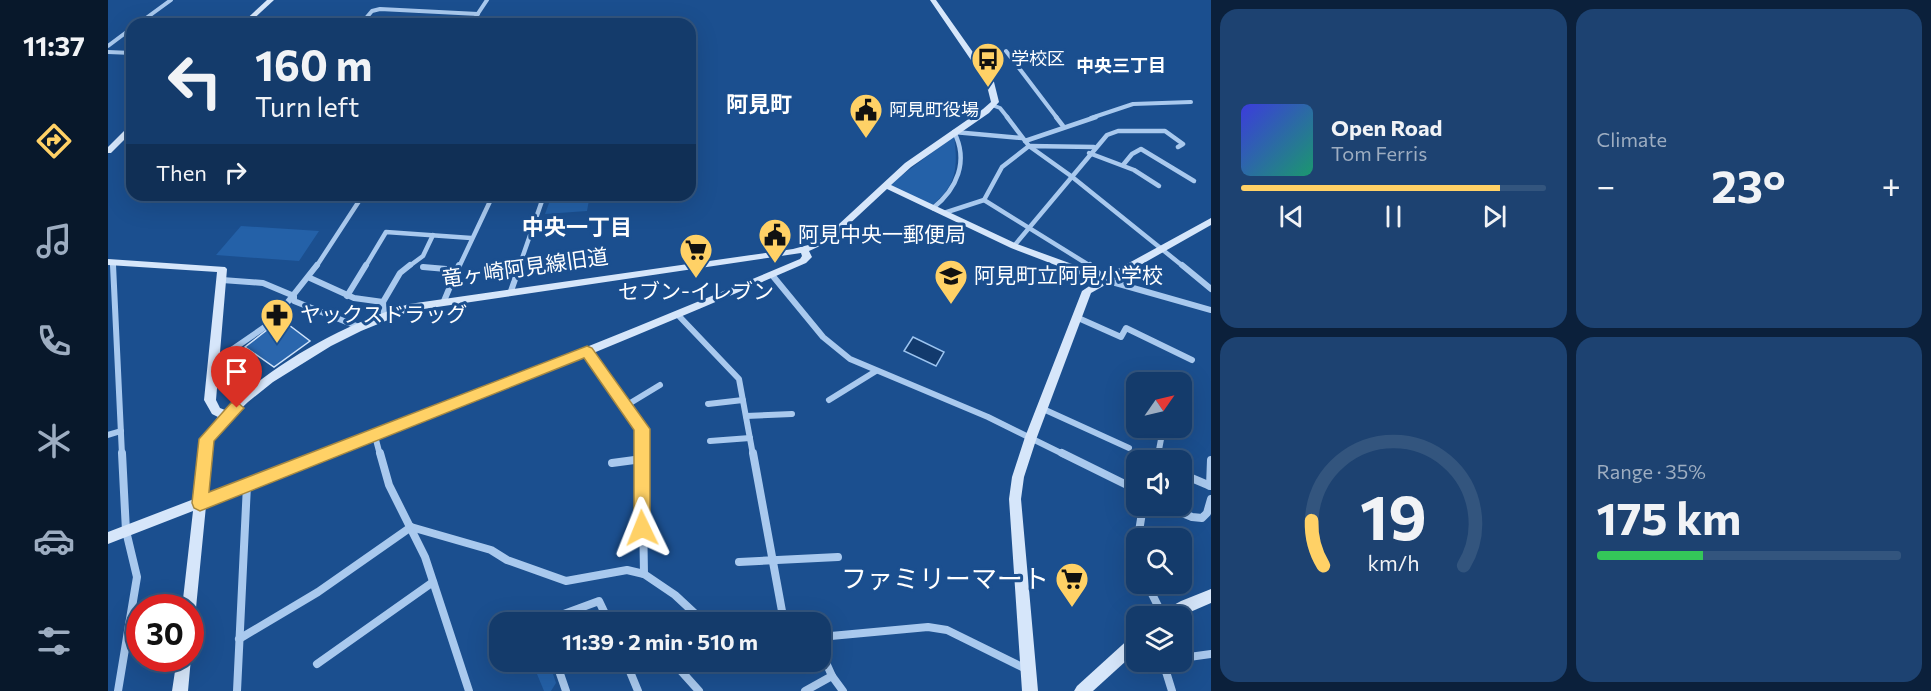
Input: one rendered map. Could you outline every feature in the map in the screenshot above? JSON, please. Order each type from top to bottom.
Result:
[{"type":"street","points":[[146,18],[171,0]]},
{"type":"street","points":[[251,18],[271,0]]},
{"type":"street","points":[[475,18],[487,0]]},
{"type":"street","points":[[933,0],[990,82],[995,98],[992,105],[1000,108],[1025,142],[1071,176],[1211,290]]},
{"type":"street","points":[[366,18],[372,11],[380,9],[478,14]]},
{"type":"street","points":[[108,46],[126,32]]},
{"type":"street","points":[[1006,51],[1063,126]]},
{"type":"street","points":[[108,52],[126,53]]},
{"type":"street","points":[[944,213],[984,200],[1002,167],[1025,142],[1063,126],[1133,104],[1191,102]]},
{"type":"street","name":"竜ヶ崎阿見線旧道","points":[[190,594],[207,439],[227,416],[303,357],[358,327],[384,316],[444,301],[804,249],[828,239],[917,158],[992,105]]},
{"type":"street","points":[[1014,246],[1027,227],[1094,147],[1107,135],[1128,130],[1165,131],[1183,144],[1178,147]]},
{"type":"street","points":[[954,132],[1025,142],[1094,147]]},
{"type":"street","points":[[933,208],[951,194],[960,172],[960,142],[954,132]]},
{"type":"street","points":[[108,151],[126,134]]},
{"type":"street","points":[[1124,165],[1132,154],[1142,148],[1194,181]]},
{"type":"street","points":[[1089,153],[1124,165],[1159,186]]},
{"type":"street","points":[[885,186],[1014,246],[1105,280],[1211,310]]},
{"type":"street","points":[[984,200],[1096,269],[1105,280]]},
{"type":"street","points":[[214,362],[263,330],[294,296],[310,278],[359,201]]},
{"type":"street","points":[[444,301],[490,201]]},
{"type":"street","points":[[511,291],[542,201]]},
{"type":"street","points":[[1030,691],[1016,499],[1018,477],[1041,408],[1076,317],[1087,291],[1211,221]]},
{"type":"street","points":[[347,296],[386,232],[471,238]]},
{"type":"street","points":[[384,316],[383,302],[400,273],[423,256],[433,235]]},
{"type":"street","points":[[108,538],[375,436],[678,315],[803,261],[807,257],[804,249]]},
{"type":"street","points":[[118,691],[136,577],[126,531],[110,263],[217,268],[223,272],[210,400],[216,411],[227,416]]},
{"type":"street","points":[[423,267],[458,270]]},
{"type":"street","points":[[772,275],[823,337],[850,359],[1031,437],[1126,484]]},
{"type":"street","points":[[310,278],[347,296],[368,302],[383,302]]},
{"type":"street","points":[[222,280],[263,283],[294,296]]},
{"type":"street","points":[[294,296],[294,301],[358,327]]},
{"type":"street","points":[[678,315],[739,379],[781,612]]},
{"type":"street","points":[[1076,317],[1121,337],[1126,328],[1192,360]]},
{"type":"street","points":[[587,351],[642,429],[644,574]]},
{"type":"street","points":[[829,400],[876,371]]},
{"type":"street","points":[[627,405],[660,386]]},
{"type":"street","points":[[708,404],[743,400]]},
{"type":"street","points":[[1041,408],[1129,448]]},
{"type":"street","points":[[746,416],[792,414]]},
{"type":"street","points":[[108,435],[121,431]]},
{"type":"street","points":[[375,436],[389,485],[399,509],[411,527],[434,582],[469,691]]},
{"type":"street","points":[[710,441],[750,438]]},
{"type":"street","points":[[612,463],[642,459]]},
{"type":"street","points":[[1192,478],[1210,486],[1211,460]]},
{"type":"street","points":[[237,691],[247,485]]},
{"type":"street","points":[[1190,516],[1202,518],[1207,513],[1211,499]]},
{"type":"street","points":[[411,527],[491,550],[507,560],[566,581],[627,570],[644,574],[675,595],[691,612]]},
{"type":"street","points":[[238,639],[318,592],[411,527]]},
{"type":"street","points":[[739,562],[838,557]]},
{"type":"street","points":[[317,664],[434,582]]},
{"type":"street","points":[[1190,606],[1211,596]]},
{"type":"street","points":[[570,612],[599,601],[604,612]]},
{"type":"street","points":[[831,637],[928,627],[947,630],[1027,670]]},
{"type":"street","points":[[1082,691],[1126,653]]},
{"type":"street","points":[[1192,657],[1211,654]]},
{"type":"street","points":[[180,691],[182,672]]},
{"type":"street","points":[[559,672],[566,691]]},
{"type":"street","points":[[630,672],[638,691]]},
{"type":"street","points":[[682,672],[699,691]]},
{"type":"street","points":[[830,672],[843,691]]},
{"type":"street","points":[[1164,672],[1172,691]]},
{"type":"street","points":[[805,691],[832,676]]},
{"type":"shaded area","points":[[954,136],[956,157],[954,175],[947,190],[932,205],[889,185]]},
{"type":"shaded area","points":[[550,201],[589,201],[587,211],[545,214]]},
{"type":"shaded area","points":[[241,226],[319,231],[299,261],[216,255]]},
{"type":"shaded area","points":[[913,337],[944,352],[936,366],[904,351]]},
{"type":"shaded area","points":[[536,672],[552,672],[556,683],[551,691],[544,691]]},
{"type":"building","name":"ヤックスドラッグ","points":[[281,319],[310,341],[274,367],[245,347]]},
{"type":"place","name":"学校区","points":[[988,88]]},
{"type":"place","name":"阿見町役場","points":[[866,139]]},
{"type":"place","name":"阿見中央一郵便局","points":[[775,264]]},
{"type":"place","name":"セブン-イレブン","points":[[696,279]]},
{"type":"place","name":"阿見町立阿見小学校","points":[[951,305]]},
{"type":"place","name":"ヤックスドラッグ","points":[[277,344]]},
{"type":"place","name":"ファミリーマート","points":[[1072,608]]},
{"type":"district","name":"中央三丁目","points":[[1121,66]]},
{"type":"district","name":"阿見町","points":[[759,104]]},
{"type":"district","name":"中央一丁目","points":[[577,227]]},
{"type":"route","points":[[237,408],[216,426],[207,439],[200,503],[587,351],[642,429],[642,528]]}]
